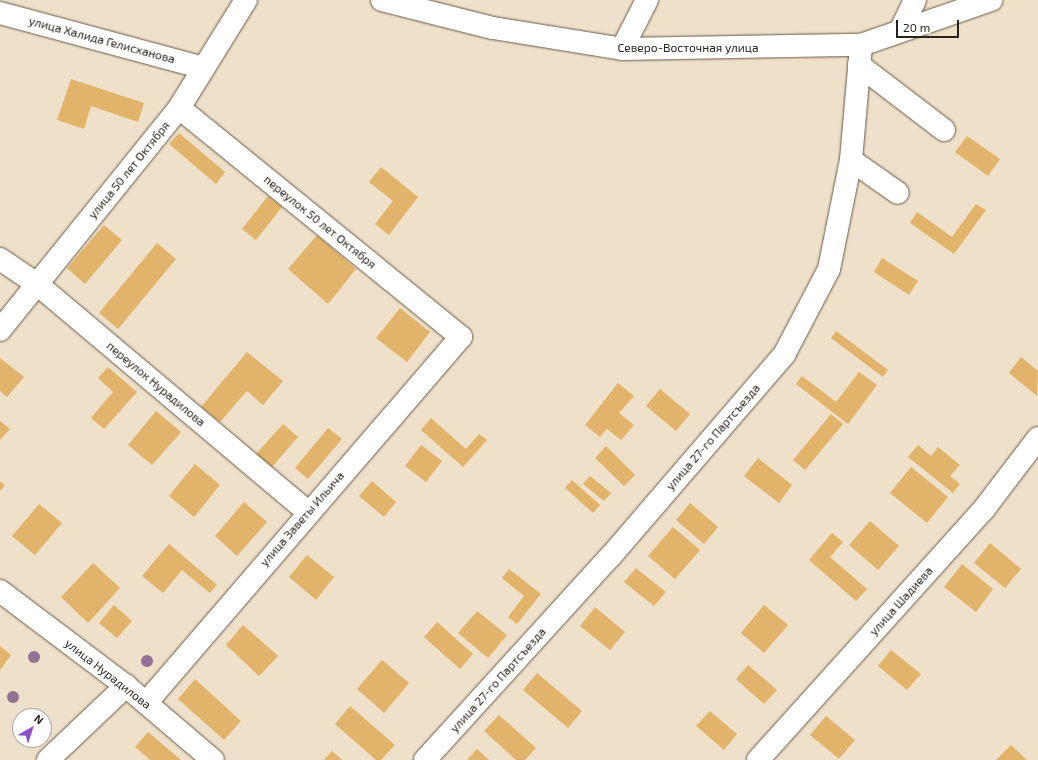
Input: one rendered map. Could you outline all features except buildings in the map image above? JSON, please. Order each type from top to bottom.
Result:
[{"type":"street","name":"улица 50 лет Октября","points":[[0,330],[179,108],[246,0]]},
{"type":"street","points":[[622,49],[647,0]]},
{"type":"street","points":[[900,31],[915,0]]},
{"type":"street","name":"Северо-Восточная улица","points":[[395,2],[493,28],[622,49],[860,55],[900,31],[991,0]]},
{"type":"street","name":"улица Халида Гелисханова","points":[[0,13],[204,68]]},
{"type":"street","points":[[860,55],[944,130]]},
{"type":"street","name":"улица 27-го Партсъезда","points":[[424,760],[610,557],[784,355],[829,269],[851,160],[860,55]]},
{"type":"street","name":"переулок 50 лет Октября","points":[[179,108],[461,337]]},
{"type":"street","points":[[851,160],[898,193]]},
{"type":"street","name":"переулок Нурадилова","points":[[0,259],[37,284],[308,512]]},
{"type":"street","name":"улица Заветы Ильича","points":[[146,703],[308,512],[461,337]]},
{"type":"street","name":"улица Шадиева","points":[[758,760],[984,509],[1038,438]]},
{"type":"street","name":"улица Нурадилова","points":[[0,591],[126,686],[213,760]]},
{"type":"street","points":[[48,760],[126,686]]}]
